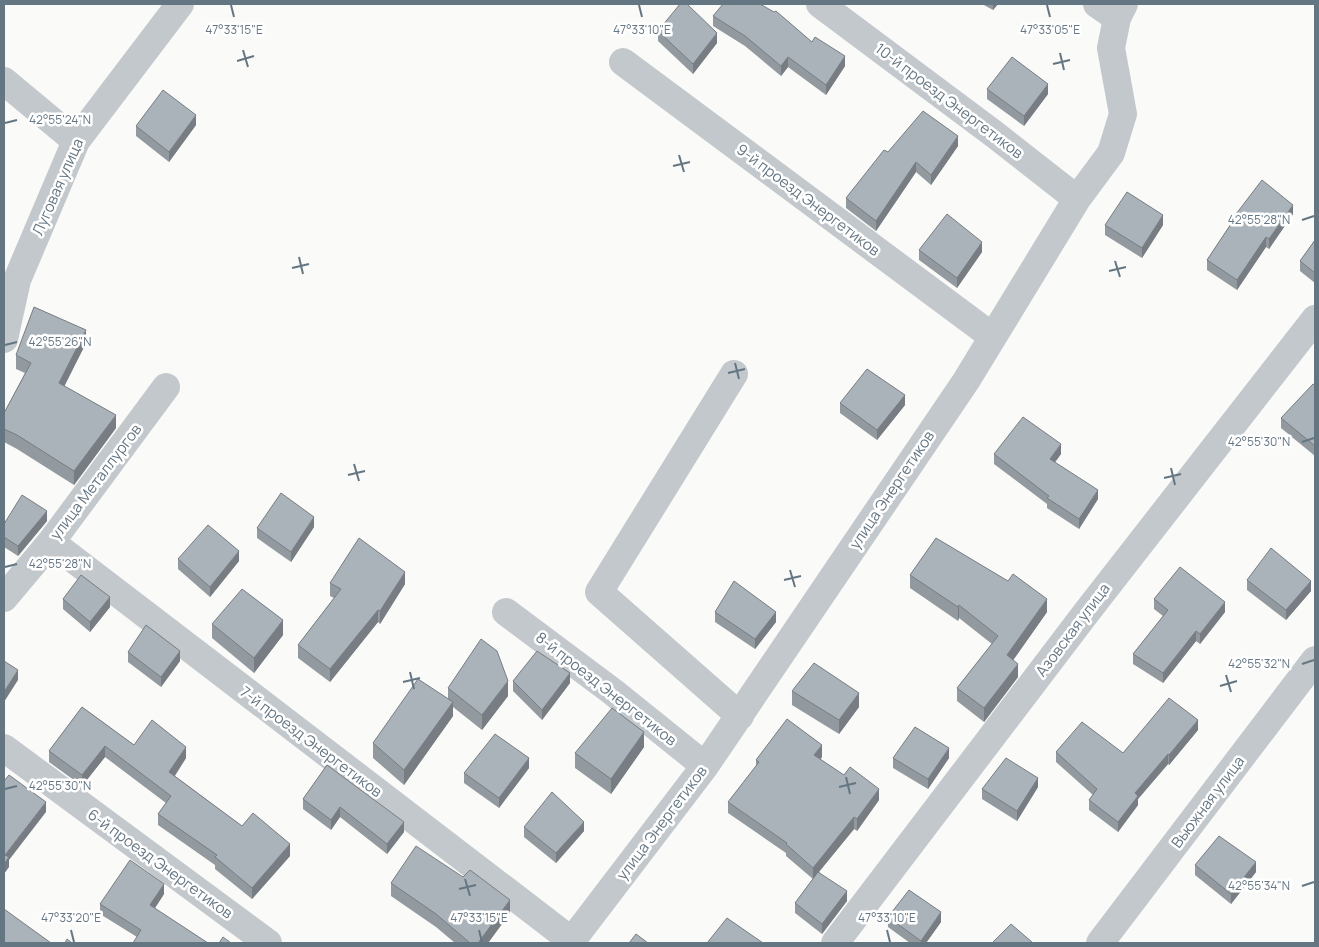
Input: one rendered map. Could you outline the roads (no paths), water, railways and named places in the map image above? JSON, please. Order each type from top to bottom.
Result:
[{"type":"street","name":"Луговая улица","points":[[4,339],[17,280],[76,141],[180,4]]},
{"type":"street","name":"10-й проезд Энергетиков","points":[[820,4],[994,134],[1077,199]]},
{"type":"street","name":"улица Энергетиков","points":[[571,942],[705,766],[740,716],[966,381],[1077,199],[1111,153],[1123,114],[1111,48],[1113,9]]},
{"type":"street","name":"9-й проезд Энергетиков","points":[[623,62],[993,337]]},
{"type":"street","points":[[4,81],[76,141]]},
{"type":"street","name":"Азовская улица","points":[[835,943],[1086,613],[1315,319]]},
{"type":"street","points":[[734,374],[599,592],[740,716]]},
{"type":"street","name":"улица Металлургов","points":[[4,598],[51,542],[166,387]]},
{"type":"street","name":"7-й проезд Энергетиков","points":[[51,542],[571,942]]},
{"type":"street","name":"8-й проезд Энергетиков","points":[[506,612],[613,692],[705,766]]},
{"type":"street","name":"Вьюжная улица","points":[[1100,943],[1315,660]]},
{"type":"street","name":"6-й проезд Энергетиков","points":[[4,748],[268,943]]}]
